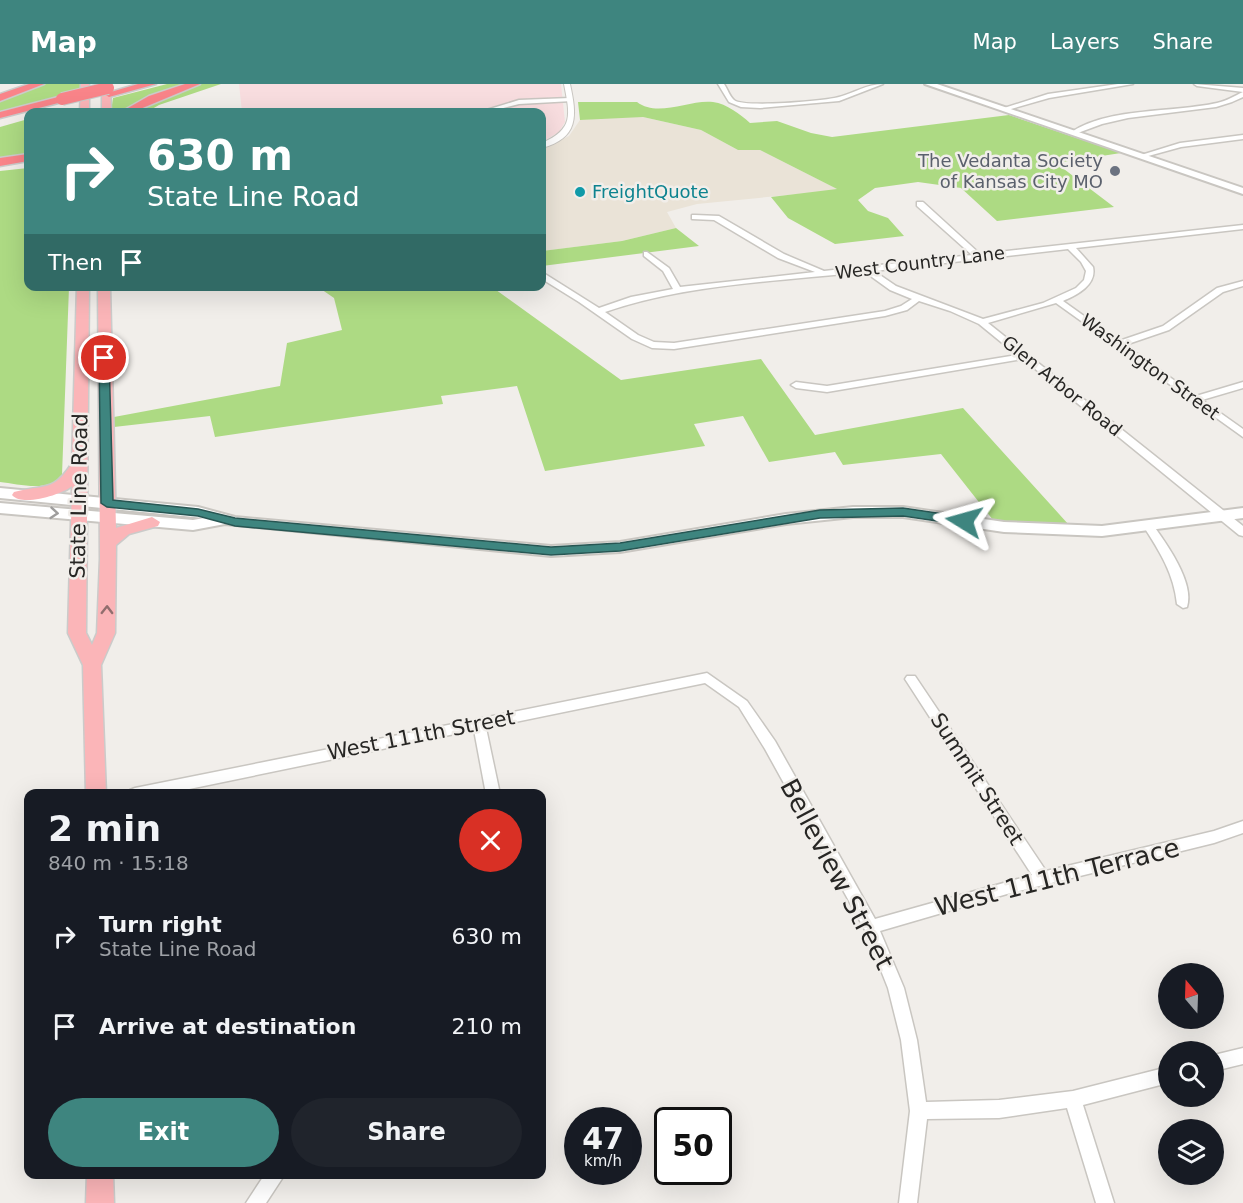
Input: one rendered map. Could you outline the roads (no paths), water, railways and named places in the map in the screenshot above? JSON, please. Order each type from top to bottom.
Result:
[{"type":"highway","points":[[0,98],[39,84]]},
{"type":"highway","points":[[34,108],[123,87],[151,84]]},
{"type":"highway","points":[[134,108],[153,98],[195,84]]},
{"type":"highway","points":[[46,108],[63,102]]},
{"type":"highway","points":[[0,115],[24,110]]},
{"type":"highway","points":[[0,121],[24,115]]},
{"type":"highway","points":[[0,126],[24,116]]},
{"type":"highway","points":[[0,162],[24,159]]},
{"type":"highway","points":[[0,167],[24,164]]},
{"type":"main road","points":[[85,84],[85,108]]},
{"type":"main road","points":[[106,84],[107,108]]},
{"type":"main road","points":[[929,84],[1243,191]]},
{"type":"main road","name":"State Line Road","points":[[83,291],[77,633],[92,665],[96,789]]},
{"type":"main road","name":"State Line Road","points":[[92,665],[107,628],[104,291]]},
{"type":"main road","points":[[20,495],[46,492],[62,487],[70,481],[79,465]]},
{"type":"main road","points":[[0,493],[20,495],[78,508]]},
{"type":"main road","points":[[0,508],[78,508],[198,513],[225,521],[551,551],[620,547],[786,519],[853,512],[903,512],[1004,527],[1056,531],[1149,527],[1243,513]]},
{"type":"main road","points":[[107,511],[152,522],[193,525],[225,521]]},
{"type":"main road","points":[[108,543],[123,530],[152,522]]},
{"type":"main road","points":[[100,1179],[100,1203]]},
{"type":"street","points":[[546,144],[570,129],[573,122],[567,84]]},
{"type":"street","points":[[722,84],[730,101],[748,106],[833,100],[875,85]]},
{"type":"street","points":[[1004,109],[1048,96],[1130,84]]},
{"type":"street","points":[[1197,84],[1243,90]]},
{"type":"street","points":[[1073,133],[1091,124],[1111,119],[1226,102],[1243,94]]},
{"type":"street","points":[[499,108],[570,100]]},
{"type":"street","points":[[1141,156],[1177,146],[1243,137]]},
{"type":"street","points":[[920,204],[978,256]]},
{"type":"street","points":[[695,217],[716,218],[781,256],[826,274]]},
{"type":"street","name":"West Country Lane","points":[[599,311],[634,299],[678,290],[1243,226]]},
{"type":"street","points":[[982,322],[1058,300],[1081,290],[1090,279],[1086,262],[1070,246]]},
{"type":"street","points":[[647,254],[666,270],[678,290]]},
{"type":"street","name":"Glen Arbor Road","points":[[867,269],[886,286],[917,299],[956,309],[982,322],[1243,532]]},
{"type":"street","points":[[546,278],[599,311],[635,337],[652,345],[674,346],[885,313],[904,308],[917,299]]},
{"type":"street","points":[[1118,344],[1166,328],[1220,290],[1243,283]]},
{"type":"street","name":"Washington Street","points":[[1058,300],[1243,434]]},
{"type":"street","points":[[796,385],[827,389],[1025,356]]},
{"type":"street","points":[[1195,399],[1243,385]]},
{"type":"street","points":[[1149,527],[1175,567],[1182,584],[1183,604]]},
{"type":"street","name":"West 111th Street","points":[[159,789],[707,678]]},
{"type":"street","name":"Belleview Street","points":[[707,678],[743,704],[770,746],[871,927],[896,988],[909,1040],[919,1111],[908,1203]]},
{"type":"street","name":"Summit Street","points":[[911,679],[1043,879]]},
{"type":"street","points":[[479,723],[492,789]]},
{"type":"street","name":"West 111th Terrace","points":[[871,927],[1043,879],[1214,837],[1243,827]]},
{"type":"street","points":[[1224,1061],[1243,1056]]},
{"type":"street","points":[[919,1111],[999,1109],[1073,1099],[1158,1078]]},
{"type":"street","points":[[1073,1099],[1106,1203]]},
{"type":"street","points":[[255,1203],[272,1179]]},
{"type":"place","name":"The Vedanta Society of Kansas City MO","points":[[1115,171]]},
{"type":"place","name":"FreightQuote","points":[[580,192]]}]
